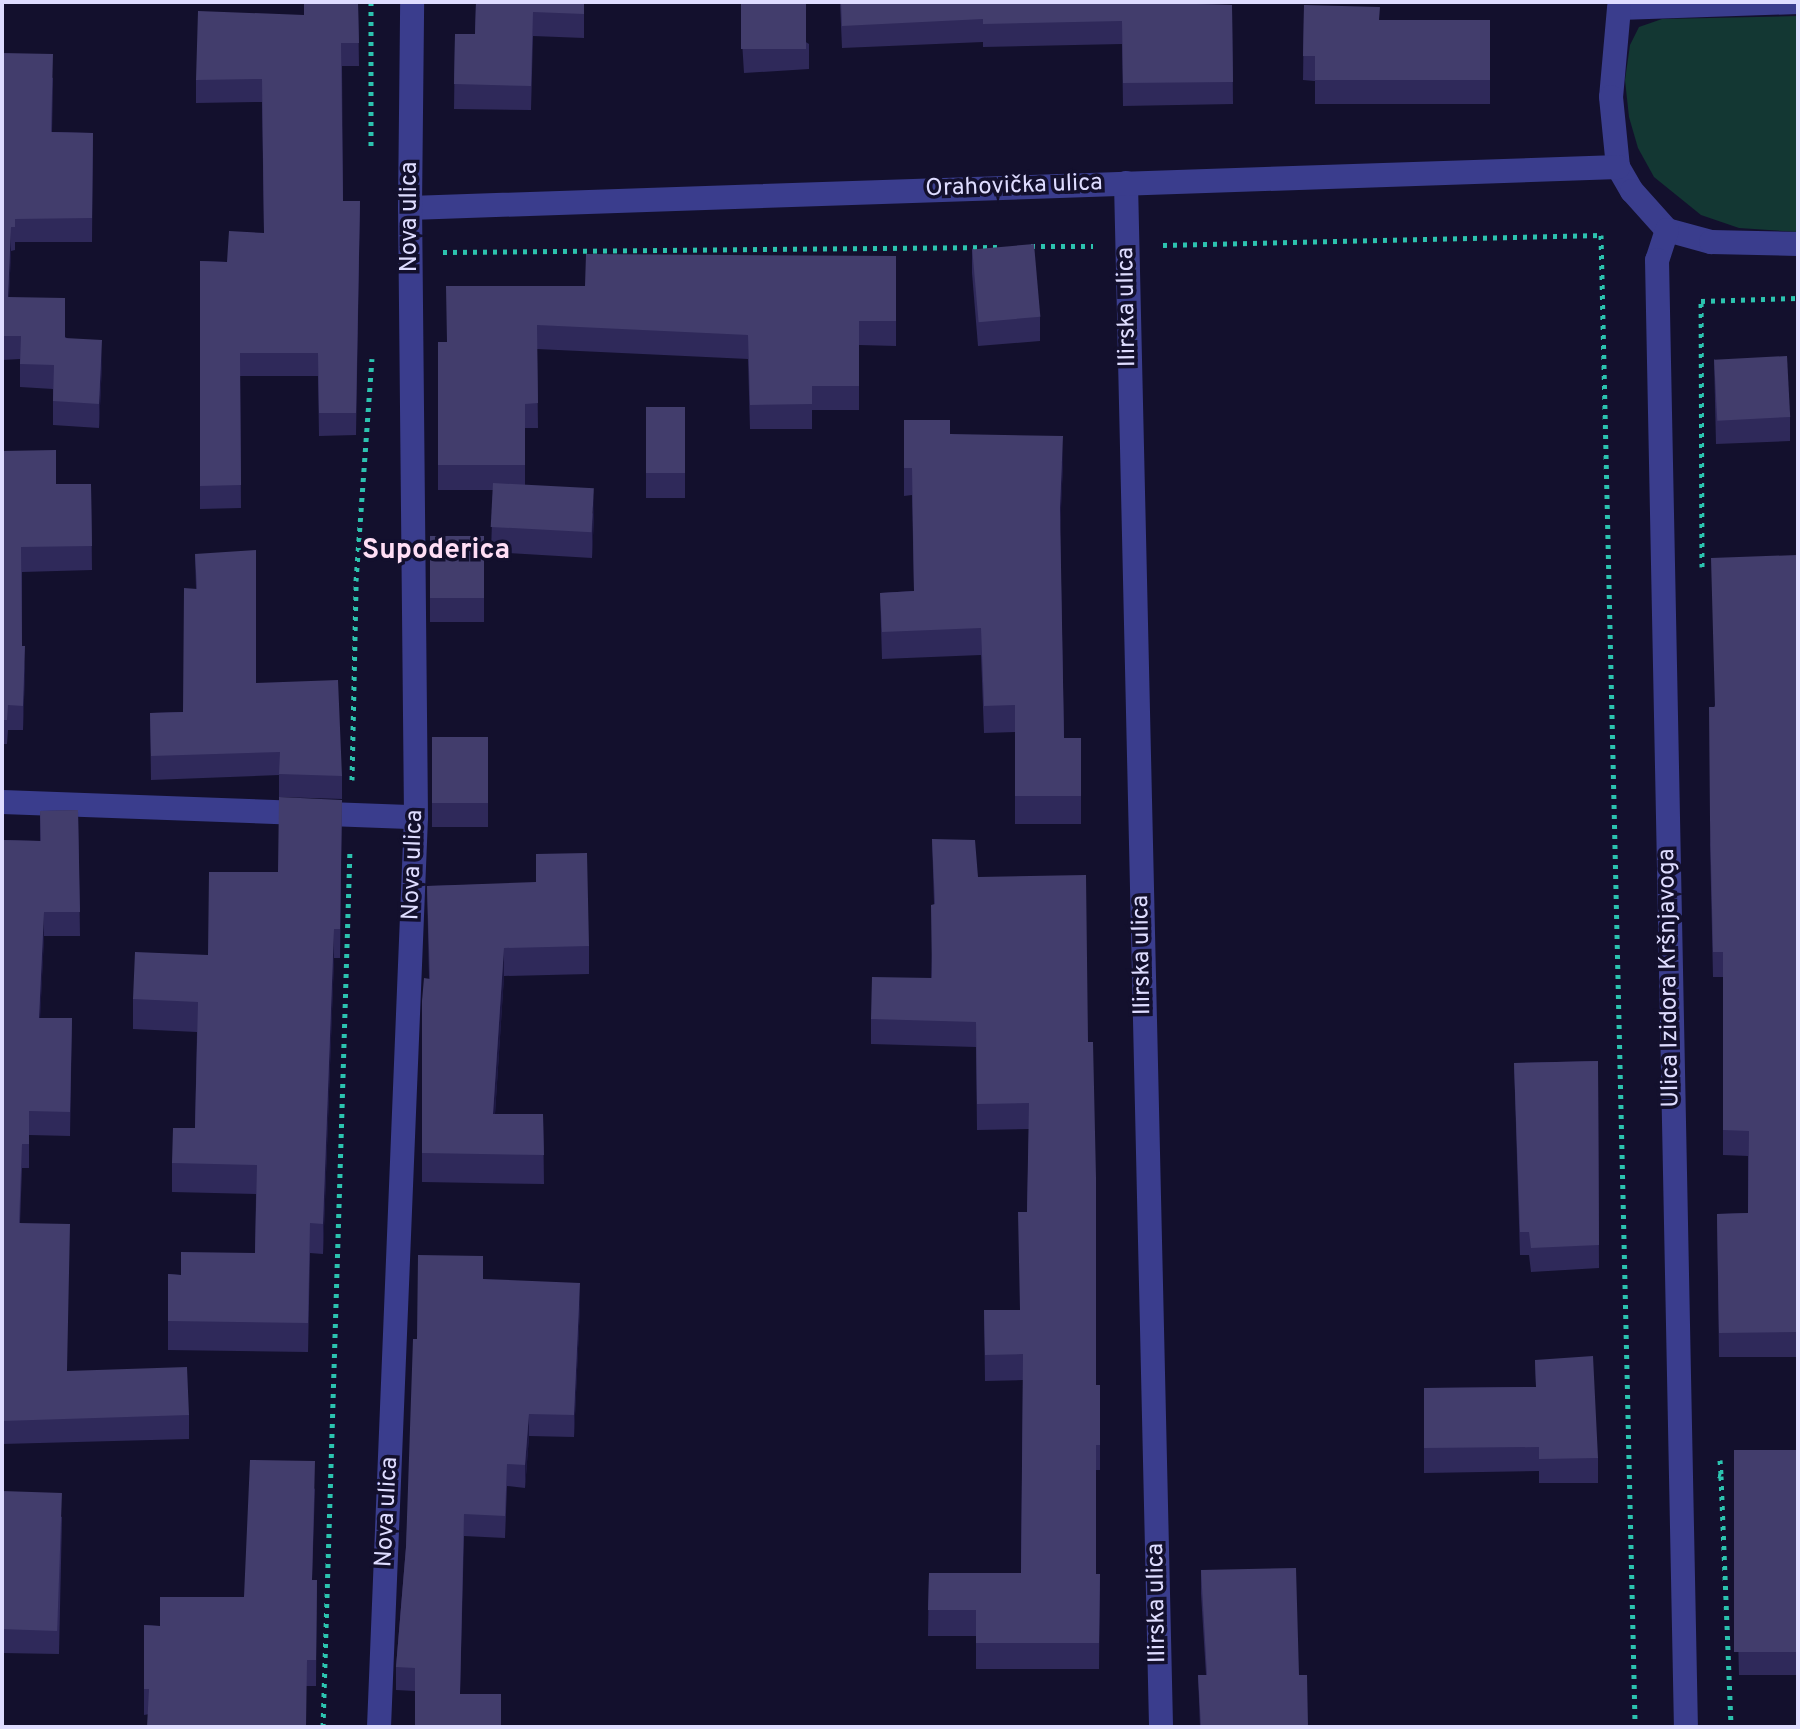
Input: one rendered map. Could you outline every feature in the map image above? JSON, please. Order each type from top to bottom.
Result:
[{"type":"street","name":"Nova ulica","points":[[379,1727],[416,817],[410,252],[412,2]]},
{"type":"street","points":[[1798,2],[1619,5],[1611,97],[1618,167],[1632,191],[1667,230],[1711,242],[1798,244]]},
{"type":"street","name":"Orahovička ulica","points":[[410,208],[1618,167]]},
{"type":"street","name":"Ilirska ulica","points":[[1126,183],[1161,1727]]},
{"type":"street","name":"Ulica Izidora Kršnjavoga","points":[[1667,230],[1657,260],[1686,1727]]},
{"type":"street","points":[[2,802],[416,817]]},
{"type":"path","points":[[371,2],[371,155]]},
{"type":"path","points":[[1020,247],[1601,235],[1635,1727]]},
{"type":"path","points":[[410,252],[1004,247]]},
{"type":"path","points":[[1703,581],[1701,301],[1798,298]]},
{"type":"path","points":[[323,1727],[356,581],[373,343]]},
{"type":"path","points":[[1719,1448],[1731,1727]]},
{"type":"path","points":[[1681,1473],[1721,1476]]},
{"type":"green space","points":[[1798,16],[1798,232],[1739,228],[1701,215],[1654,177],[1638,148],[1629,117],[1625,80],[1630,45],[1639,27],[1662,19]]},
{"type":"building","points":[[304,2],[358,2],[359,43],[341,43],[343,201],[360,201],[356,413],[319,413],[318,353],[240,353],[241,485],[200,486],[200,261],[227,262],[229,231],[264,233],[262,79],[196,80],[198,11],[304,15]]},
{"type":"building","points":[[476,2],[584,2],[584,14],[533,12],[531,86],[454,84],[455,34],[475,34]]},
{"type":"building","points":[[741,2],[806,2],[806,49],[741,49]]},
{"type":"building","points":[[841,2],[1232,5],[1233,82],[1123,83],[1122,21],[983,24],[983,19],[842,26]]},
{"type":"building","points":[[1304,5],[1380,7],[1379,20],[1490,20],[1490,80],[1315,80],[1315,56],[1303,56]]},
{"type":"building","points":[[2,53],[53,54],[51,132],[93,133],[92,218],[15,219],[15,227],[11,227],[8,297],[65,298],[65,338],[102,340],[99,404],[53,401],[54,365],[20,364],[21,336],[2,336]]},
{"type":"building","points":[[1034,244],[1040,317],[979,322],[972,249]]},
{"type":"building","points":[[586,254],[896,256],[896,321],[859,321],[859,386],[812,386],[812,404],[750,405],[748,335],[537,325],[538,403],[525,404],[525,465],[438,465],[438,342],[447,342],[446,286],[585,286]]},
{"type":"building","points":[[1787,356],[1790,417],[1717,421],[1714,360]]},
{"type":"building","points":[[646,407],[685,407],[685,473],[646,473]]},
{"type":"building","points":[[904,420],[950,420],[950,434],[1063,436],[1060,508],[1064,738],[1081,738],[1081,796],[1015,796],[1015,705],[984,706],[981,628],[882,632],[880,593],[914,591],[912,468],[904,468]]},
{"type":"building","points":[[56,450],[56,484],[91,484],[92,546],[21,547],[22,646],[25,646],[23,706],[8,705],[7,720],[2,720],[2,451]]},
{"type":"building","points":[[493,483],[594,488],[592,532],[491,527]]},
{"type":"building","points":[[430,536],[484,536],[484,598],[430,598]]},
{"type":"building","points":[[256,550],[256,683],[338,680],[342,776],[279,774],[280,752],[151,756],[150,713],[183,712],[184,588],[197,589],[195,554]]},
{"type":"building","points":[[1798,555],[1798,1332],[1719,1333],[1717,1214],[1748,1213],[1749,1131],[1723,1130],[1723,952],[1713,952],[1710,820],[1709,707],[1715,707],[1711,558]]},
{"type":"building","points":[[432,737],[488,737],[488,803],[432,803]]},
{"type":"building","points":[[279,797],[342,800],[340,929],[334,929],[323,1224],[310,1223],[308,1323],[168,1321],[168,1274],[181,1275],[181,1252],[255,1253],[257,1165],[172,1163],[173,1128],[195,1128],[198,1002],[133,999],[135,952],[208,955],[209,872],[278,872]]},
{"type":"building","points":[[78,810],[80,912],[44,912],[39,1018],[72,1018],[70,1112],[29,1111],[29,1144],[22,1144],[19,1223],[70,1224],[67,1371],[187,1367],[189,1415],[2,1421],[2,840],[41,841],[40,811]]},
{"type":"building","points":[[932,839],[975,840],[978,877],[1086,875],[1088,1042],[1093,1042],[1096,1178],[1096,1385],[1100,1385],[1100,1445],[1096,1445],[1099,1643],[976,1643],[976,1610],[928,1610],[929,1573],[1021,1573],[1023,1354],[985,1355],[984,1310],[1020,1310],[1018,1212],[1027,1212],[1029,1103],[977,1104],[976,1022],[871,1019],[872,977],[932,978],[931,905],[935,904]]},
{"type":"building","points":[[587,853],[589,946],[504,948],[493,1114],[543,1114],[544,1155],[422,1153],[422,1001],[424,978],[430,979],[427,886],[536,882],[536,854]]},
{"type":"building","points":[[1598,1061],[1599,1245],[1531,1248],[1529,1232],[1520,1232],[1514,1063]]},
{"type":"building","points":[[418,1255],[483,1256],[483,1279],[580,1283],[574,1415],[529,1414],[525,1465],[507,1464],[505,1516],[464,1514],[460,1694],[501,1694],[501,1727],[415,1727],[415,1668],[396,1667],[406,1547],[413,1339],[417,1339]]},
{"type":"building","points":[[1593,1356],[1598,1458],[1539,1459],[1539,1447],[1424,1448],[1424,1388],[1536,1387],[1535,1360]]},
{"type":"building","points":[[1734,1450],[1798,1450],[1798,1652],[1734,1652]]},
{"type":"building","points":[[250,1460],[315,1461],[312,1580],[317,1580],[316,1660],[307,1660],[306,1727],[147,1727],[149,1689],[144,1689],[144,1625],[160,1626],[160,1597],[244,1597]]},
{"type":"building","points":[[2,1491],[62,1493],[57,1631],[2,1629]]},
{"type":"building","points":[[1296,1568],[1299,1675],[1307,1675],[1308,1727],[1201,1727],[1198,1675],[1207,1675],[1201,1570]]},
{"type":"district","name":"Supoderica","points":[[436,551]]}]
